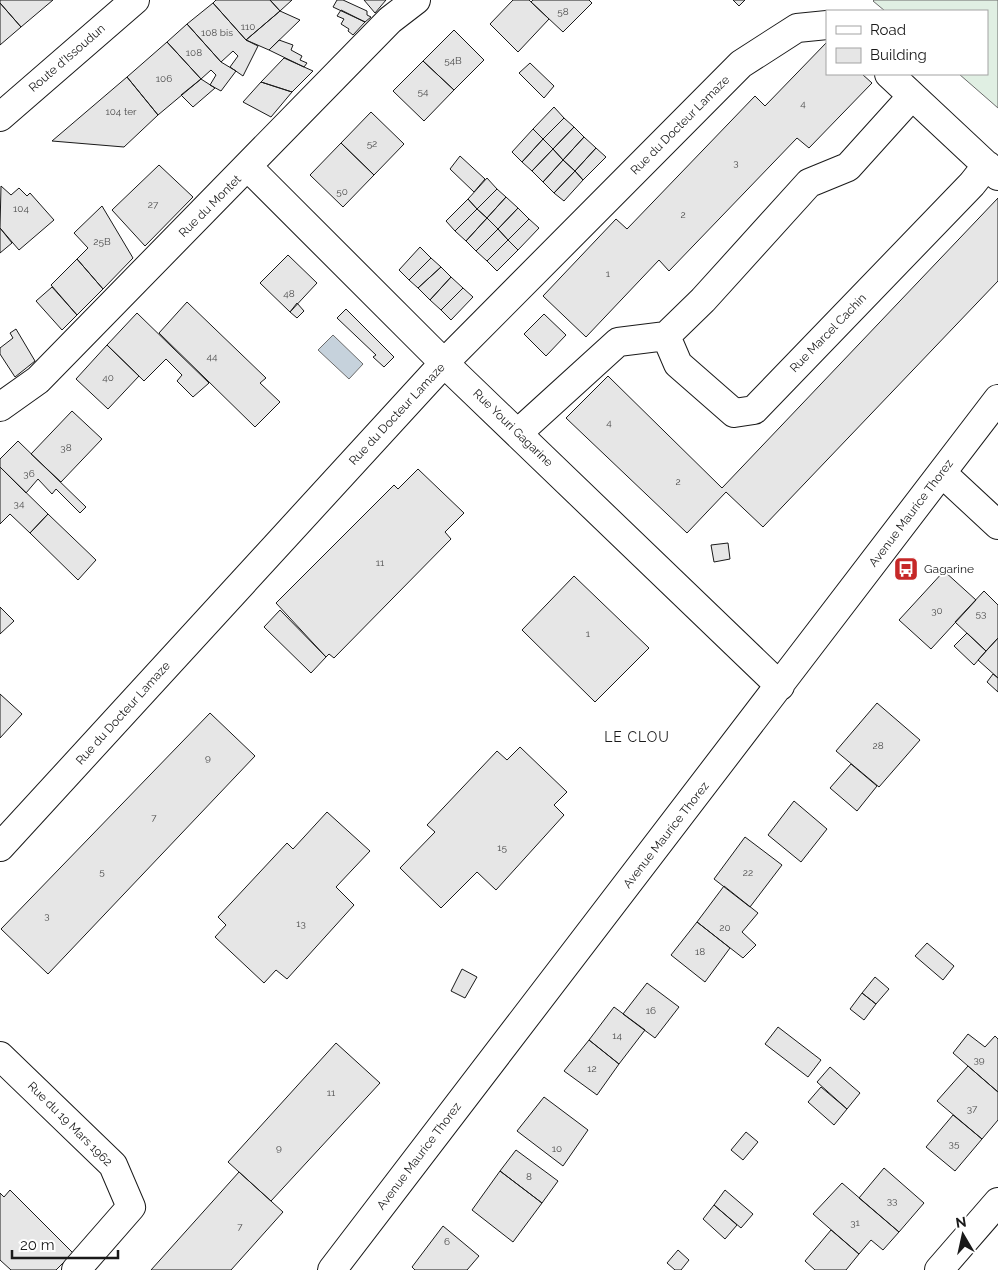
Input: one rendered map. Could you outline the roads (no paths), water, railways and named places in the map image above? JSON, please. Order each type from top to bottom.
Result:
[{"type":"street","name":"Route d'Issoudun","points":[[0,117],[135,0]]},
{"type":"street","name":"Rue du Montet","points":[[0,408],[38,380],[390,20],[416,0]]},
{"type":"street","name":"Rue du Docteur Lamaze","points":[[0,847],[444,362],[741,64],[797,28],[826,25]]},
{"type":"street","points":[[890,75],[992,171]]},
{"type":"street","points":[[518,433],[618,342],[666,336],[703,300],[809,183],[848,167],[912,96]]},
{"type":"street","name":"Rue Youri Gagarine","points":[[248,166],[444,362],[780,686]]},
{"type":"street","name":"Rue Marcel Cachin","points":[[666,336],[678,364],[734,413],[754,410],[972,184],[992,171]]},
{"type":"street","name":"Avenue Maurice Thorez","points":[[332,1270],[998,399]]},
{"type":"street","points":[[942,473],[961,493],[998,525]]},
{"type":"street","name":"Rue du 19 Mars 1962","points":[[0,1056],[114,1165],[131,1207],[76,1270]]},
{"type":"street","points":[[939,1270],[998,1202]]},
{"type":"place","name":"Gagarine","points":[[906,569]]},
{"type":"district","name":"LE CLOU","points":[[637,737]]}]
